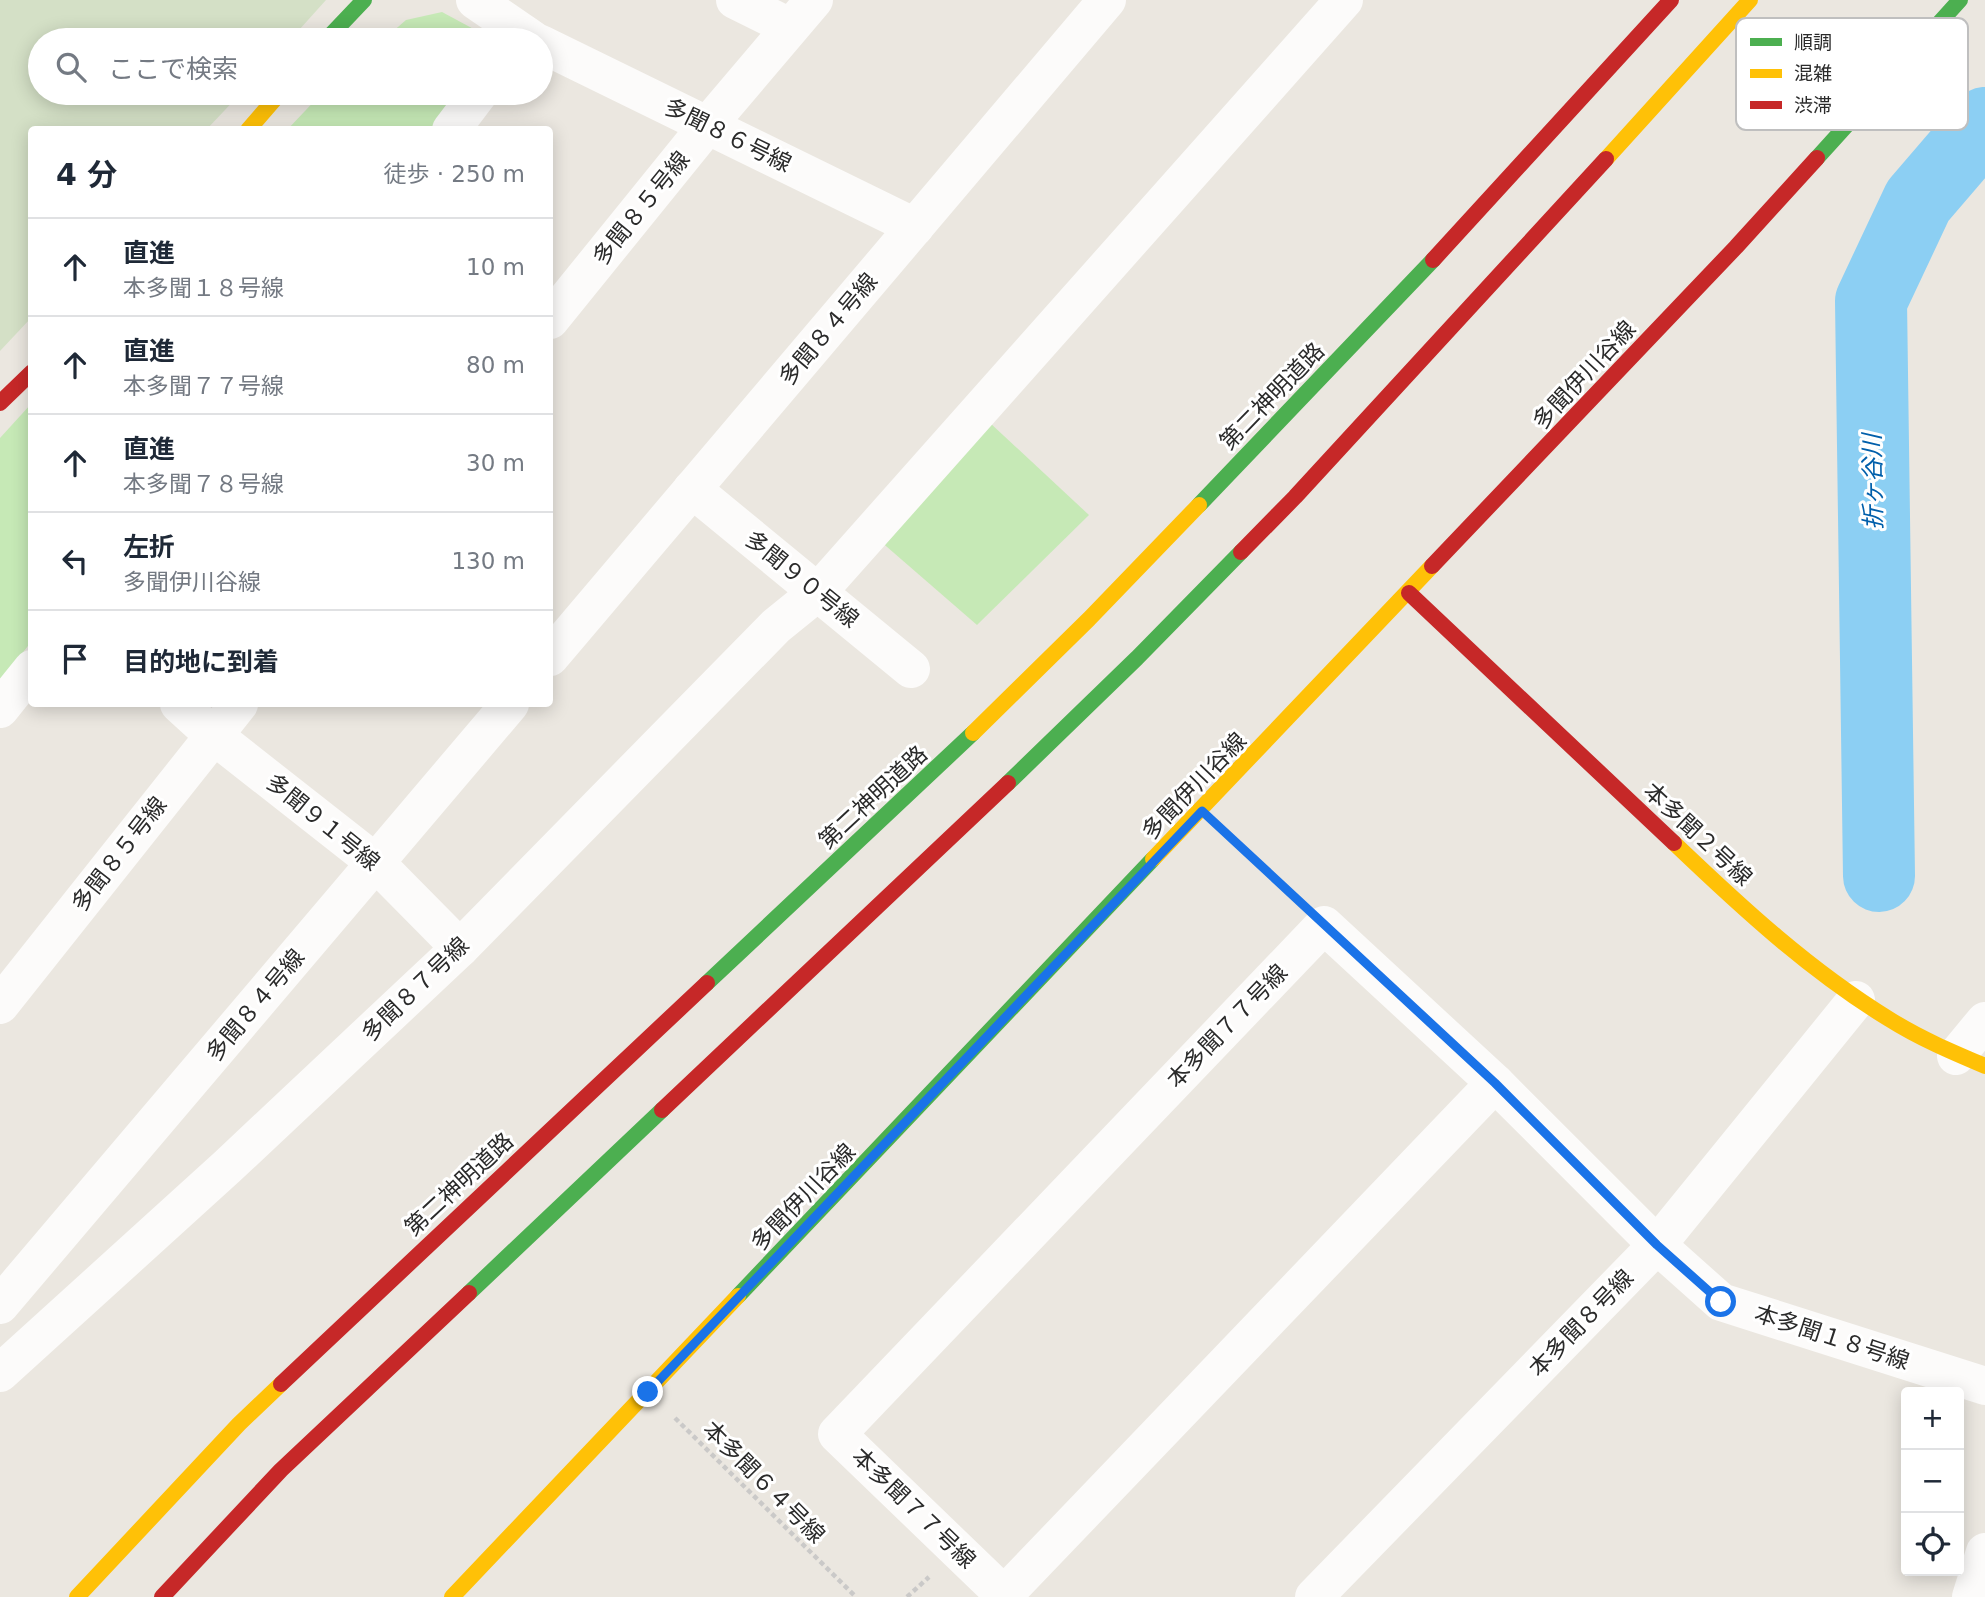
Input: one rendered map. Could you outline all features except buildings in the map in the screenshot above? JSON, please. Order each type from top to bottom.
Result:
[{"type":"main road","points":[[337,28],[364,0]]},
{"type":"main road","name":"第二神明道路","points":[[77,1597],[239,1424],[925,780],[1089,619],[1427,267],[1671,0]]},
{"type":"main road","points":[[162,1597],[281,1470],[979,811],[1137,658],[1295,497],[1751,0]]},
{"type":"main road","name":"多聞伊川谷線","points":[[1944,18],[1960,0]]},
{"type":"main road","points":[[251,126],[269,105]]},
{"type":"main road","name":"多聞伊川谷線","points":[[452,1597],[1409,593],[1736,247],[1842,130]]},
{"type":"main road","points":[[0,403],[28,376]]},
{"type":"main road","name":"本多聞２号線","points":[[1409,593],[1775,937],[1856,1000],[1971,1061]]},
{"type":"street","name":"多聞８６号線","points":[[475,0],[513,28]]},
{"type":"street","points":[[735,0],[802,14]]},
{"type":"street","name":"多聞８４号線","points":[[553,653],[1107,0]]},
{"type":"street","name":"多聞８７号線","points":[[0,1373],[228,1167],[460,948],[776,626],[818,592],[1344,0]]},
{"type":"street","name":"多聞８５号線","points":[[553,316],[707,126],[802,14]]},
{"type":"street","name":"多聞８６号線","points":[[553,52],[915,227]]},
{"type":"street","points":[[454,126],[470,105]]},
{"type":"street","name":"多聞９０号線","points":[[692,489],[911,669]]},
{"type":"street","points":[[0,709],[28,674]]},
{"type":"street","name":"多聞９１号線","points":[[182,707],[376,863],[460,948]]},
{"type":"street","name":"多聞８５号線","points":[[0,1005],[236,707]]},
{"type":"street","name":"多聞８４号線","points":[[0,1306],[507,707]]},
{"type":"street","points":[[1324,925],[1495,1083],[1657,1245]]},
{"type":"street","name":"本多聞７７号線","points":[[1324,925],[837,1434],[1004,1595],[1495,1083]]},
{"type":"street","name":"本多聞８号線","points":[[1314,1597],[1657,1245],[1856,1000]]},
{"type":"street","points":[[1971,1061],[1985,1021]]},
{"type":"street","name":"本多聞１８号線","points":[[1657,1245],[1721,1302],[1985,1386]]},
{"type":"street","points":[[1971,1597],[1985,1552]]},
{"type":"path","points":[[1202,811],[1324,925]]},
{"type":"path","name":"本多聞６４号線","points":[[648,1392],[856,1597]]},
{"type":"green space","points":[[0,0],[326,0],[301,28],[28,28],[28,105],[230,105],[210,126],[28,126],[28,321],[0,351]]},
{"type":"green space","points":[[442,12],[472,28],[397,28],[406,20]]},
{"type":"green space","points":[[311,105],[452,105],[435,126],[291,126]]},
{"type":"green space","points":[[28,407],[28,646],[0,682],[0,438]]},
{"type":"green space","points":[[989,422],[1089,515],[977,625],[879,540]]},
{"type":"waterway","name":"折ヶ谷川","points":[[1879,876],[1871,301],[1918,201],[1985,123]]},
{"type":"traffic: fast","points":[[337,28],[364,0]]},
{"type":"traffic: fast","points":[[1944,18],[1960,0]]},
{"type":"traffic: fast","points":[[1817,158],[1842,130]]},
{"type":"traffic: fast","points":[[1199,505],[1433,260]]},
{"type":"traffic: fast","points":[[1008,783],[1241,552]]},
{"type":"traffic: fast","points":[[707,983],[973,733]]},
{"type":"traffic: fast","points":[[738,1296],[1153,859]]},
{"type":"traffic: fast","points":[[469,1293],[662,1110]]},
{"type":"traffic: slow","points":[[1606,159],[1750,0]]},
{"type":"traffic: slow","points":[[251,126],[270,105]]},
{"type":"traffic: slow","points":[[973,733],[1089,619],[1199,505]]},
{"type":"traffic: slow","points":[[1153,859],[1432,566]]},
{"type":"traffic: slow","points":[[1674,843],[1750,914],[1831,980],[1900,1026],[1985,1066]]},
{"type":"traffic: slow","points":[[452,1597],[738,1296]]},
{"type":"traffic: slow","points":[[77,1597],[239,1424],[281,1384]]},
{"type":"traffic: jam","points":[[1433,260],[1671,0]]},
{"type":"traffic: jam","points":[[1432,566],[1736,247],[1817,158]]},
{"type":"traffic: jam","points":[[1241,552],[1295,497],[1606,159]]},
{"type":"traffic: jam","points":[[0,403],[28,376]]},
{"type":"traffic: jam","points":[[1409,593],[1674,843]]},
{"type":"traffic: jam","points":[[662,1110],[1008,783]]},
{"type":"traffic: jam","points":[[281,1384],[707,983]]},
{"type":"traffic: jam","points":[[162,1597],[281,1470],[469,1293]]},
{"type":"route","points":[[648,1392],[1202,811],[1495,1083],[1657,1245],[1721,1302]]}]
